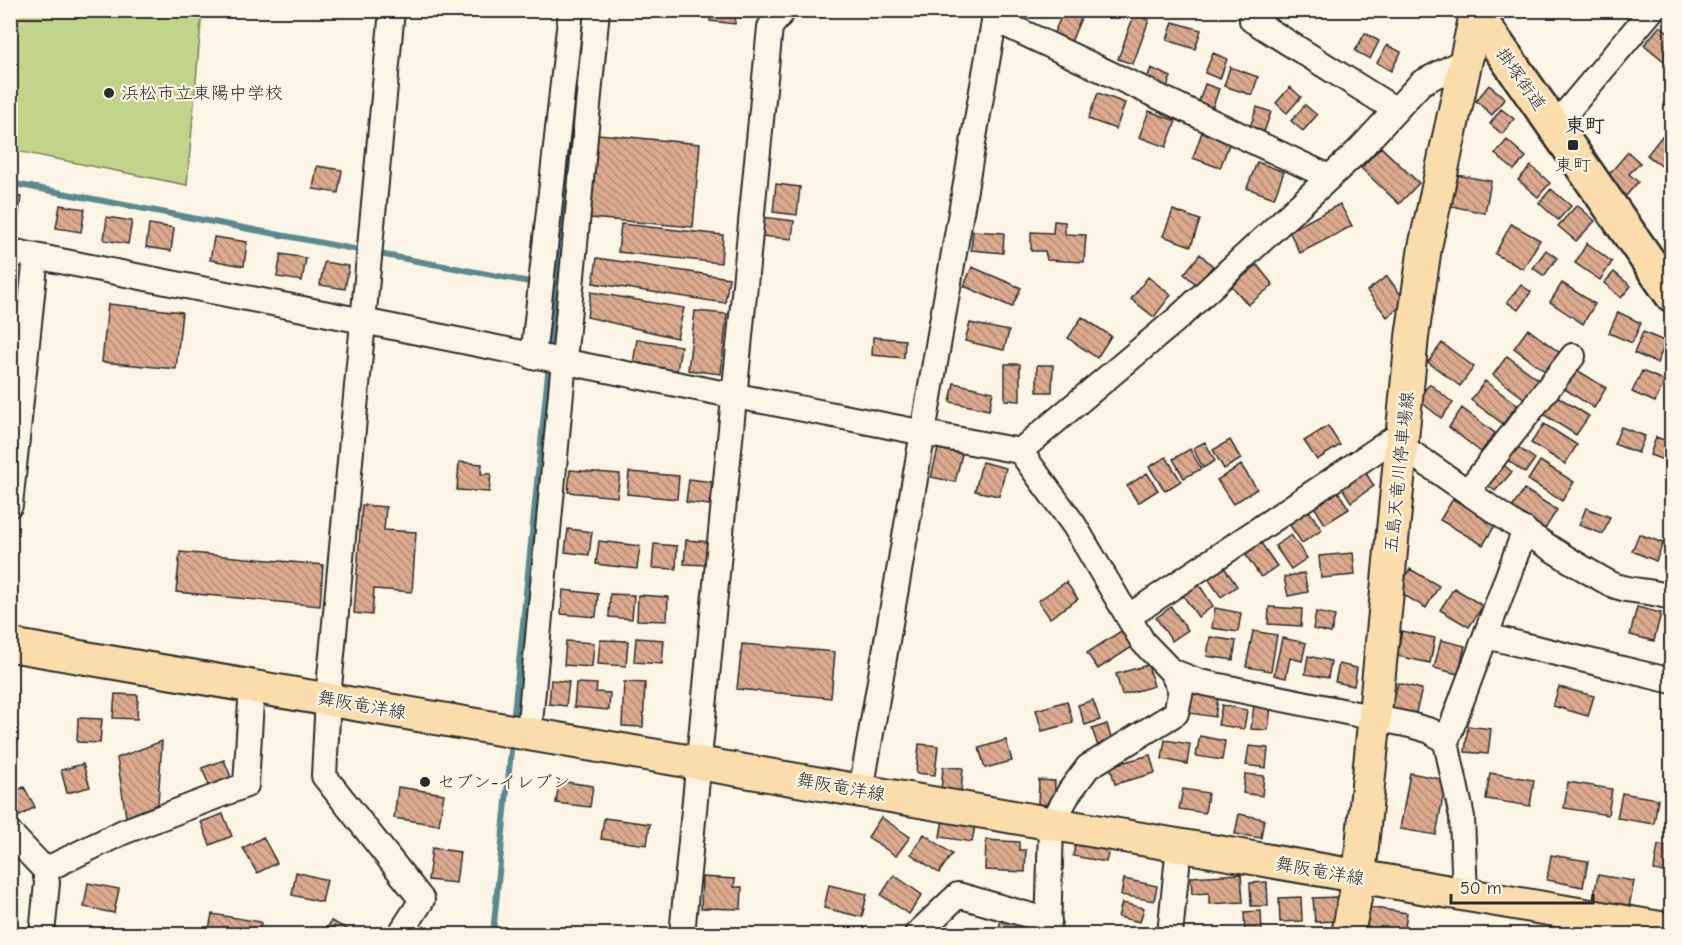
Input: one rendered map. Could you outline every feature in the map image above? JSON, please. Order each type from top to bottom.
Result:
[{"type":"highway","name":"掛塚街道","points":[[1475,12],[1554,127],[1667,277]]},
{"type":"main road","name":"五島天竜川停車場線","points":[[1348,934],[1359,877],[1402,439],[1425,248],[1475,12]]},
{"type":"main road","name":"舞阪竜洋線","points":[[10,645],[1671,930]]},
{"type":"street","points":[[392,10],[365,320],[328,698],[324,776],[422,900],[400,934]]},
{"type":"street","points":[[533,357],[571,10]]},
{"type":"street","points":[[531,734],[597,10]]},
{"type":"street","points":[[682,934],[770,27],[784,10]]},
{"type":"street","points":[[1554,127],[1652,10]]},
{"type":"street","points":[[861,791],[995,15],[1329,177]]},
{"type":"street","points":[[1252,20],[1396,110]]},
{"type":"street","points":[[1020,451],[1177,319],[1329,177],[1421,83],[1464,61]]},
{"type":"street","points":[[10,251],[365,320],[533,357],[1020,451],[1074,525],[1143,642],[1171,671],[1181,690],[1176,713],[1165,722],[1088,767],[1070,791],[1051,825],[1048,928],[958,895],[917,934]]},
{"type":"street","points":[[10,505],[36,256]]},
{"type":"street","points":[[1468,490],[1573,356]]},
{"type":"street","points":[[1128,617],[1402,439],[1525,530],[1612,585],[1658,592],[1671,598]]},
{"type":"street","points":[[1465,895],[1462,817],[1446,742],[1525,530]]},
{"type":"street","points":[[1486,636],[1671,681]]},
{"type":"street","points":[[1171,671],[1200,682],[1431,731],[1446,742]]},
{"type":"street","points":[[45,870],[123,831],[246,785],[252,686]]},
{"type":"street","points":[[10,834],[45,870],[47,884],[42,934]]},
{"type":"street","points":[[1170,934],[1179,846]]},
{"type":"green space","name":"浜松市立東陽中学校","points":[[10,11],[202,11],[187,185],[11,150]]},
{"type":"building","points":[[711,10],[736,10],[735,24],[710,21]]},
{"type":"building","points":[[1064,10],[1083,13],[1071,42],[1053,35]]},
{"type":"building","points":[[1134,15],[1149,20],[1133,64],[1118,59]]},
{"type":"building","points":[[1173,22],[1201,30],[1195,49],[1167,40]]},
{"type":"building","points":[[1660,26],[1672,35],[1672,62],[1669,65],[1644,45]]},
{"type":"building","points":[[1365,33],[1379,41],[1370,59],[1355,51]]},
{"type":"building","points":[[1387,45],[1401,52],[1391,71],[1377,63]]},
{"type":"building","points":[[1213,53],[1227,59],[1220,79],[1205,73]]},
{"type":"building","points":[[1230,67],[1258,77],[1252,95],[1224,86]]},
{"type":"building","points":[[1151,68],[1171,77],[1166,90],[1146,81]]},
{"type":"building","points":[[1205,84],[1219,89],[1212,109],[1198,104]]},
{"type":"building","points":[[1489,85],[1505,98],[1492,115],[1476,101]]},
{"type":"building","points":[[1290,87],[1301,97],[1287,113],[1276,103]]},
{"type":"building","points":[[1098,93],[1125,103],[1116,129],[1088,119]]},
{"type":"building","points":[[1305,105],[1317,115],[1303,131],[1291,121]]},
{"type":"building","points":[[1257,107],[1271,112],[1264,132],[1250,127]]},
{"type":"building","points":[[1501,109],[1514,119],[1502,134],[1490,124]]},
{"type":"building","points":[[1149,111],[1176,121],[1166,147],[1139,137]]},
{"type":"building","points":[[1202,132],[1230,142],[1220,168],[1193,158]]},
{"type":"building","points":[[598,134],[700,144],[693,227],[590,218]]},
{"type":"building","points":[[1662,136],[1672,143],[1672,174],[1647,155]]},
{"type":"building","points":[[1507,140],[1526,157],[1514,170],[1495,154]]},
{"type":"building","points":[[1381,147],[1419,183],[1399,204],[1361,168]]},
{"type":"building","points":[[1628,152],[1640,163],[1629,174],[1638,182],[1625,197],[1605,179]]},
{"type":"building","points":[[1257,162],[1284,172],[1274,198],[1247,188]]},
{"type":"building","points":[[317,166],[342,170],[338,193],[313,189]]},
{"type":"building","points":[[1531,166],[1550,183],[1538,197],[1518,180]]},
{"type":"building","points":[[1457,175],[1491,181],[1485,213],[1451,206]]},
{"type":"building","points":[[776,184],[800,187],[797,215],[773,212]]},
{"type":"building","points":[[1551,189],[1571,206],[1558,220],[1539,203]]},
{"type":"building","points":[[10,196],[21,197],[18,220],[10,219]]},
{"type":"building","points":[[1340,204],[1352,226],[1300,253],[1289,231]]},
{"type":"building","points":[[60,205],[85,209],[81,232],[56,228]]},
{"type":"building","points":[[1577,205],[1595,221],[1576,241],[1558,226]]},
{"type":"building","points":[[1173,210],[1200,220],[1191,246],[1163,236]]},
{"type":"building","points":[[107,217],[132,221],[128,244],[104,240]]},
{"type":"building","points":[[762,217],[794,221],[792,239],[761,236]]},
{"type":"building","points":[[1054,221],[1065,222],[1065,234],[1086,235],[1084,262],[1047,260],[1045,251],[1031,251],[1031,232],[1053,233]]},
{"type":"building","points":[[149,224],[174,228],[171,251],[146,247]]},
{"type":"building","points":[[621,224],[723,235],[721,263],[618,252]]},
{"type":"building","points":[[1511,224],[1540,240],[1523,269],[1495,254]]},
{"type":"building","points":[[973,231],[1004,233],[1003,253],[971,250]]},
{"type":"building","points":[[214,237],[247,242],[244,266],[210,260]]},
{"type":"building","points":[[1587,243],[1612,262],[1600,280],[1575,263]]},
{"type":"building","points":[[1546,250],[1557,258],[1544,276],[1533,268]]},
{"type":"building","points":[[281,254],[306,258],[302,281],[277,277]]},
{"type":"building","points":[[1200,254],[1213,266],[1197,285],[1184,274]]},
{"type":"building","points":[[597,258],[729,278],[725,303],[593,283]]},
{"type":"building","points":[[324,262],[349,266],[345,289],[320,285]]},
{"type":"building","points":[[1257,265],[1273,285],[1248,305],[1232,286]]},
{"type":"building","points":[[10,267],[19,268],[16,291],[10,290]]},
{"type":"building","points":[[972,267],[1021,288],[1012,307],[964,286]]},
{"type":"building","points":[[1614,272],[1631,286],[1621,298],[1604,283]]},
{"type":"building","points":[[1387,276],[1406,302],[1387,317],[1367,291]]},
{"type":"building","points":[[1148,277],[1171,295],[1154,317],[1131,299]]},
{"type":"building","points":[[1562,283],[1595,304],[1583,324],[1550,302]]},
{"type":"building","points":[[1521,285],[1531,292],[1518,310],[1507,302]]},
{"type":"building","points":[[591,292],[684,308],[677,338],[587,317]]},
{"type":"building","points":[[108,304],[182,312],[176,369],[102,362]]},
{"type":"building","points":[[695,311],[727,314],[721,374],[688,370]]},
{"type":"building","points":[[1618,312],[1641,323],[1632,343],[1609,333]]},
{"type":"building","points":[[1082,317],[1111,336],[1097,358],[1068,338]]},
{"type":"building","points":[[970,323],[1009,331],[1004,350],[965,341]]},
{"type":"building","points":[[1528,329],[1560,353],[1546,372],[1514,348]]},
{"type":"building","points":[[1643,332],[1666,342],[1657,363],[1634,353]]},
{"type":"building","points":[[873,337],[905,340],[904,358],[872,355]]},
{"type":"building","points":[[637,339],[681,346],[677,371],[633,364]]},
{"type":"building","points":[[1442,343],[1474,367],[1460,386],[1428,362]]},
{"type":"building","points":[[1507,356],[1539,380],[1525,399],[1493,375]]},
{"type":"building","points":[[1005,364],[1020,364],[1020,401],[1005,400]]},
{"type":"building","points":[[1037,365],[1053,365],[1052,392],[1037,392]]},
{"type":"building","points":[[1572,367],[1606,388],[1594,408],[1560,386]]},
{"type":"building","points":[[1642,371],[1665,381],[1655,402],[1632,392]]},
{"type":"building","points":[[1485,381],[1517,405],[1503,424],[1471,400]]},
{"type":"building","points":[[954,383],[993,392],[989,410],[950,402]]},
{"type":"building","points":[[1430,384],[1453,403],[1441,418],[1417,399]]},
{"type":"building","points":[[1555,395],[1589,416],[1576,435],[1543,414]]},
{"type":"building","points":[[1462,408],[1495,433],[1481,452],[1449,427]]},
{"type":"building","points":[[1544,424],[1577,445],[1565,464],[1531,443]]},
{"type":"building","points":[[1328,426],[1340,445],[1317,460],[1304,441]]},
{"type":"building","points":[[1621,427],[1645,436],[1638,453],[1614,444]]},
{"type":"building","points":[[1656,437],[1672,443],[1672,463],[1650,455]]},
{"type":"building","points":[[1230,440],[1241,459],[1224,469],[1213,450]]},
{"type":"building","points":[[1205,442],[1215,461],[1203,468],[1193,448]]},
{"type":"building","points":[[1515,445],[1535,459],[1525,473],[1505,458]]},
{"type":"building","points":[[938,449],[962,454],[955,482],[931,477]]},
{"type":"building","points":[[1190,449],[1201,469],[1184,478],[1173,459]]},
{"type":"building","points":[[1166,457],[1181,481],[1165,491],[1149,467]]},
{"type":"building","points":[[1499,461],[1512,472],[1495,491],[1483,481]]},
{"type":"building","points":[[1540,461],[1574,482],[1562,501],[1528,480]]},
{"type":"building","points":[[459,462],[482,464],[481,474],[491,474],[489,492],[457,490]]},
{"type":"building","points":[[982,462],[1006,468],[999,496],[975,491]]},
{"type":"building","points":[[1241,465],[1257,489],[1233,504],[1217,480]]},
{"type":"building","points":[[1362,467],[1374,486],[1351,502],[1339,483]]},
{"type":"building","points":[[570,470],[620,474],[617,497],[568,492]]},
{"type":"building","points":[[629,472],[679,476],[677,499],[627,494]]},
{"type":"building","points":[[1147,473],[1158,490],[1138,503],[1127,486]]},
{"type":"building","points":[[689,479],[712,482],[709,505],[686,502]]},
{"type":"building","points":[[1524,489],[1557,510],[1545,529],[1512,508]]},
{"type":"building","points":[[1337,490],[1349,509],[1325,524],[1313,505]]},
{"type":"building","points":[[1453,499],[1496,524],[1483,545],[1440,520]]},
{"type":"building","points":[[362,505],[386,507],[384,530],[416,532],[412,592],[374,589],[372,615],[354,613]]},
{"type":"building","points":[[1586,508],[1610,517],[1603,534],[1579,525]]},
{"type":"building","points":[[1309,511],[1322,530],[1302,543],[1289,524]]},
{"type":"building","points":[[568,529],[592,532],[589,555],[565,552]]},
{"type":"building","points":[[1639,534],[1663,543],[1656,561],[1632,551]]},
{"type":"building","points":[[1291,535],[1307,558],[1291,569],[1275,546]]},
{"type":"building","points":[[686,540],[710,542],[708,565],[684,564]]},
{"type":"building","points":[[599,541],[640,546],[637,569],[596,564]]},
{"type":"building","points":[[1261,543],[1277,566],[1261,577],[1245,554]]},
{"type":"building","points":[[654,544],[677,546],[676,569],[652,568]]},
{"type":"building","points":[[180,552],[323,565],[320,606],[176,592]]},
{"type":"building","points":[[1353,553],[1355,575],[1321,578],[1319,556]]},
{"type":"building","points":[[1221,563],[1237,586],[1221,597],[1205,574]]},
{"type":"building","points":[[1410,569],[1439,586],[1426,608],[1397,591]]},
{"type":"building","points":[[1304,573],[1308,592],[1288,596],[1284,577]]},
{"type":"building","points":[[1066,582],[1078,599],[1050,618],[1038,601]]},
{"type":"building","points":[[1198,583],[1213,606],[1198,617],[1182,594]]},
{"type":"building","points":[[1454,588],[1483,606],[1469,627],[1440,610]]},
{"type":"building","points":[[563,590],[598,594],[596,617],[561,614]]},
{"type":"building","points":[[610,594],[634,595],[632,619],[609,617]]},
{"type":"building","points":[[638,595],[668,597],[667,621],[637,620]]},
{"type":"building","points":[[1171,607],[1188,630],[1172,641],[1156,618]]},
{"type":"building","points":[[1269,607],[1302,609],[1301,626],[1268,624]]},
{"type":"building","points":[[1637,607],[1661,613],[1654,641],[1630,635]]},
{"type":"building","points":[[1215,608],[1241,613],[1238,632],[1212,628]]},
{"type":"building","points":[[1316,612],[1335,616],[1331,633],[1313,629]]},
{"type":"building","points":[[1121,631],[1132,647],[1098,669],[1087,653]]},
{"type":"building","points":[[1253,631],[1277,635],[1271,671],[1246,667]]},
{"type":"building","points":[[1402,631],[1435,638],[1430,663],[1397,656]]},
{"type":"building","points":[[1210,637],[1236,641],[1233,660],[1207,656]]},
{"type":"building","points":[[636,638],[664,640],[662,664],[634,662]]},
{"type":"building","points":[[1282,638],[1306,643],[1302,661],[1290,658],[1286,678],[1274,675]]},
{"type":"building","points":[[600,640],[628,641],[626,666],[598,664]]},
{"type":"building","points":[[1441,640],[1465,646],[1458,674],[1434,668]]},
{"type":"building","points":[[566,641],[594,643],[592,667],[564,665]]},
{"type":"building","points":[[742,644],[835,652],[831,698],[737,689]]},
{"type":"building","points":[[1308,656],[1331,661],[1328,678],[1305,674]]},
{"type":"building","points":[[1339,664],[1357,668],[1354,686],[1335,682]]},
{"type":"building","points":[[1148,665],[1154,686],[1122,695],[1116,674]]},
{"type":"building","points":[[551,680],[569,682],[566,706],[549,704]]},
{"type":"building","points":[[624,682],[645,683],[643,727],[622,726]]},
{"type":"building","points":[[576,683],[597,684],[596,692],[610,693],[609,710],[574,707]]},
{"type":"building","points":[[1398,683],[1422,689],[1415,716],[1391,711]]},
{"type":"building","points":[[1559,687],[1594,696],[1588,716],[1553,706]]},
{"type":"building","points":[[115,694],[138,695],[137,719],[113,718]]},
{"type":"building","points":[[1193,694],[1218,698],[1215,717],[1190,713]]},
{"type":"building","points":[[1093,700],[1100,720],[1085,725],[1078,705]]},
{"type":"building","points":[[1067,701],[1073,723],[1042,731],[1036,710]]},
{"type":"building","points":[[1222,705],[1247,710],[1244,729],[1218,725]]},
{"type":"building","points":[[1254,705],[1271,707],[1268,730],[1251,729]]},
{"type":"building","points":[[78,718],[102,719],[100,743],[77,742]]},
{"type":"building","points":[[1107,724],[1113,745],[1099,749],[1092,729]]},
{"type":"building","points":[[1468,726],[1491,729],[1488,754],[1465,752]]},
{"type":"building","points":[[1200,736],[1225,741],[1222,760],[1196,756]]},
{"type":"building","points":[[1006,740],[1012,761],[985,768],[979,748]]},
{"type":"building","points":[[1165,740],[1190,744],[1187,764],[1162,759]]},
{"type":"building","points":[[162,741],[158,804],[126,817],[117,758]]},
{"type":"building","points":[[919,744],[938,746],[935,775],[916,773]]},
{"type":"building","points":[[1249,746],[1268,748],[1266,768],[1246,765]]},
{"type":"building","points":[[1150,755],[1155,773],[1115,784],[1110,766]]},
{"type":"building","points":[[224,760],[233,782],[211,790],[202,768]]},
{"type":"building","points":[[83,764],[90,787],[67,793],[61,770]]},
{"type":"building","points":[[943,767],[963,768],[961,793],[941,791]]},
{"type":"building","points":[[1410,773],[1446,780],[1436,835],[1400,829]]},
{"type":"building","points":[[1490,773],[1534,780],[1530,806],[1486,799]]},
{"type":"building","points":[[1245,774],[1264,776],[1262,796],[1243,793]]},
{"type":"building","points":[[1039,780],[1055,781],[1054,805],[1038,804]]},
{"type":"building","points":[[559,781],[593,786],[590,807],[556,803]]},
{"type":"building","points":[[1568,782],[1612,789],[1608,815],[1564,808]]},
{"type":"building","points":[[24,787],[35,807],[15,819],[10,811],[10,794]]},
{"type":"building","points":[[398,787],[444,794],[439,825],[394,818]]},
{"type":"building","points":[[1183,789],[1208,793],[1205,813],[1179,809]]},
{"type":"building","points":[[1622,793],[1658,799],[1654,824],[1617,818]]},
{"type":"building","points":[[223,814],[232,836],[210,845],[201,822]]},
{"type":"building","points":[[1239,814],[1264,819],[1261,838],[1235,834]]},
{"type":"building","points":[[881,817],[910,837],[896,856],[868,837]]},
{"type":"building","points":[[604,818],[650,824],[647,845],[601,839]]},
{"type":"building","points":[[943,819],[975,825],[972,842],[940,837]]},
{"type":"building","points":[[924,834],[952,854],[939,873],[911,854]]},
{"type":"building","points":[[263,837],[277,863],[257,873],[243,848]]},
{"type":"building","points":[[986,840],[1019,842],[1019,850],[1026,850],[1025,872],[985,870]]},
{"type":"building","points":[[1076,840],[1110,847],[1106,862],[1073,856]]},
{"type":"building","points":[[1658,845],[1672,847],[1672,874],[1654,870]]},
{"type":"building","points":[[432,848],[460,852],[456,883],[428,880]]},
{"type":"building","points":[[1551,855],[1588,861],[1583,887],[1547,880]]},
{"type":"building","points":[[296,872],[327,880],[322,902],[292,895]]},
{"type":"building","points":[[1241,874],[1243,902],[1209,904],[1209,893],[1192,894],[1191,877]]},
{"type":"building","points":[[894,875],[922,895],[909,914],[881,895]]},
{"type":"building","points":[[1598,875],[1634,881],[1629,907],[1593,900]]},
{"type":"building","points":[[702,877],[735,879],[734,887],[742,887],[741,909],[701,908]]},
{"type":"building","points":[[1124,879],[1157,886],[1154,901],[1121,895]]},
{"type":"building","points":[[1267,882],[1268,906],[1251,906],[1250,883]]},
{"type":"building","points":[[88,883],[119,889],[114,913],[84,907]]},
{"type":"building","points":[[829,885],[867,894],[862,917],[824,908]]},
{"type":"building","points":[[1301,897],[1302,921],[1280,922],[1279,898]]},
{"type":"building","points":[[1336,897],[1337,921],[1315,922],[1313,898]]},
{"type":"building","points":[[1122,903],[1144,908],[1140,922],[1118,917]]},
{"type":"building","points":[[1368,907],[1407,913],[1404,934],[1364,934]]},
{"type":"building","points":[[1261,911],[1262,934],[1245,934],[1244,912]]},
{"type":"building","points":[[212,914],[261,922],[259,934],[208,934]]},
{"type":"building","points":[[1001,918],[1040,927],[1038,934],[998,934]]},
{"type":"building","points":[[331,921],[350,930],[348,934],[324,934]]},
{"type":"building","points":[[1563,924],[1607,934],[1561,934]]},
{"type":"building","points":[[935,927],[958,930],[957,934],[934,934]]},
{"type":"building","points":[[966,927],[988,930],[988,934],[965,934]]},
{"type":"waterway","points":[[550,353],[584,10]]},
{"type":"waterway","points":[[10,183],[364,251]]},
{"type":"waterway","points":[[374,253],[535,283]]},
{"type":"waterway","points":[[513,723],[549,363]]},
{"type":"waterway","points":[[493,934],[512,740]]},
{"type":"place","name":"浜松市立東陽中学校","points":[[109,93]]},
{"type":"place","name":"東町","points":[[1573,145]]},
{"type":"place","name":"セブン-イレブン","points":[[425,782]]},
{"type":"district","name":"東町","points":[[1585,125]]}]
